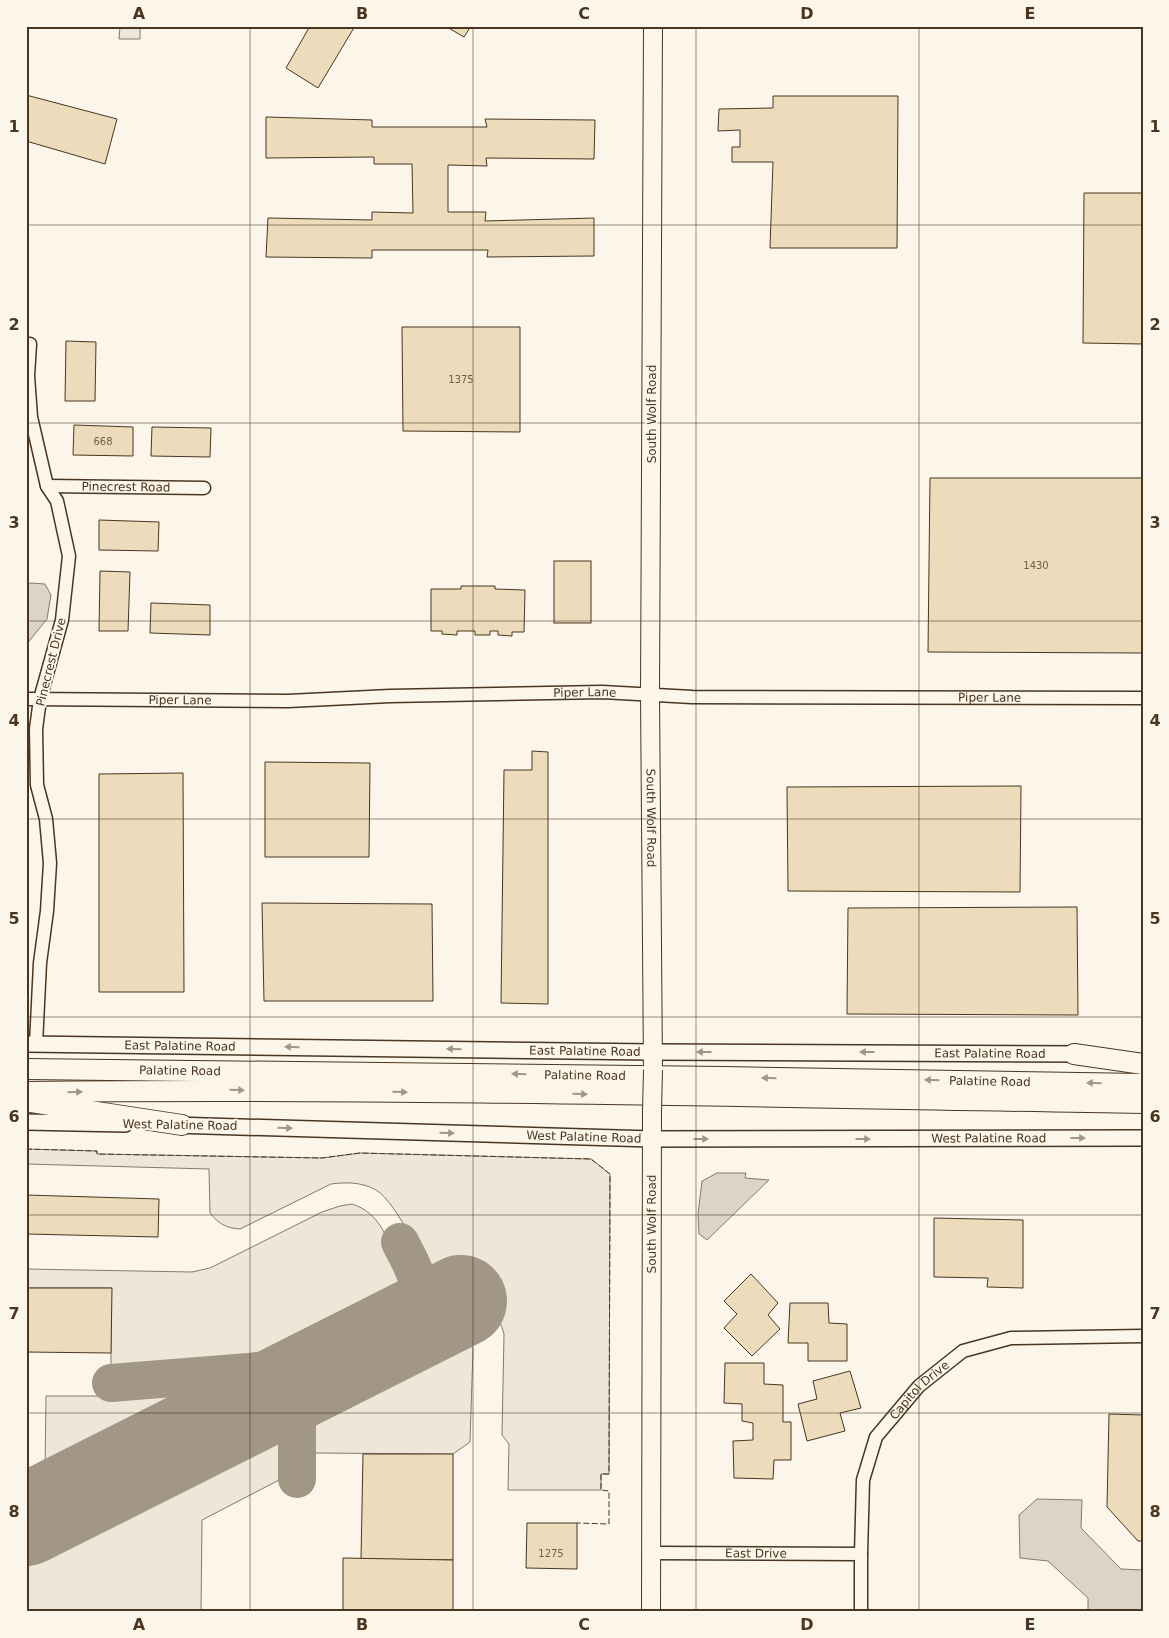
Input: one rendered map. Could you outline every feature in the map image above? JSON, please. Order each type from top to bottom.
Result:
[{"type":"highway","points":[[1074,1054],[1143,1064]]},
{"type":"highway","name":"Palatine Road","points":[[26,1069],[734,1077],[1143,1084]]},
{"type":"highway","name":"Palatine Road","points":[[26,1092],[218,1090],[1143,1103]]},
{"type":"highway","points":[[26,1101],[182,1125]]},
{"type":"main road","name":"South Wolf Road","points":[[652,1612],[653,1052],[650,694],[653,26]]},
{"type":"street","name":"Pinecrest Drive","points":[[30,344],[28,376],[31,417],[47,486],[57,501],[69,556],[62,620],[40,699],[36,729],[37,785],[46,819],[50,862],[47,911],[31,1044]]},
{"type":"street","name":"Pinecrest Road","points":[[47,486],[204,488]]},
{"type":"street","name":"Piper Lane","points":[[26,699],[288,701],[390,696],[560,693],[650,694],[692,697],[1143,698]]},
{"type":"street","name":"East Palatine Road","points":[[31,1044],[653,1052],[1143,1054]]},
{"type":"street","name":"West Palatine Road","points":[[26,1122],[652,1139],[1143,1138]]},
{"type":"street","name":"Capitol Drive","points":[[861,1612],[863,1480],[876,1437],[919,1386],[963,1351],[1011,1338],[1143,1336]]},
{"type":"street","name":"East Drive","points":[[652,1553],[861,1554]]},
{"type":"shaded area","points":[[120,26],[140,26],[140,39],[119,39]]},
{"type":"shaded area","points":[[30,583],[45,584],[51,595],[47,619],[26,645],[26,585]]},
{"type":"shaded area","points":[[26,1149],[97,1151],[97,1154],[322,1158],[360,1153],[591,1159],[610,1174],[609,1474],[601,1474],[601,1490],[508,1490],[509,1444],[502,1435],[504,1334],[499,1321],[492,1311],[483,1304],[449,1300],[439,1293],[402,1222],[393,1208],[376,1190],[354,1183],[331,1184],[240,1229],[223,1225],[210,1213],[209,1169],[26,1164]]},
{"type":"shaded area","points":[[717,1173],[746,1173],[745,1178],[769,1180],[707,1240],[699,1234],[698,1214],[702,1181]]},
{"type":"shaded area","points":[[352,1204],[369,1213],[386,1235],[398,1261],[403,1277],[404,1291],[400,1303],[382,1322],[314,1358],[122,1377],[111,1368],[111,1288],[26,1288],[26,1269],[192,1272],[210,1268],[322,1212]]},
{"type":"shaded area","points":[[451,1329],[465,1336],[473,1349],[470,1442],[453,1454],[315,1453],[314,1427],[316,1409],[318,1401],[327,1387],[437,1330]]},
{"type":"shaded area","points":[[244,1377],[261,1380],[266,1383],[60,1487],[52,1486],[45,1473],[46,1396],[111,1396],[111,1392],[116,1389]]},
{"type":"shaded area","points":[[255,1421],[266,1422],[274,1426],[279,1433],[282,1441],[281,1479],[202,1520],[201,1612],[26,1612],[26,1537]]},
{"type":"shaded area","points":[[1037,1499],[1082,1500],[1081,1528],[1121,1569],[1143,1570],[1143,1612],[1088,1612],[1088,1598],[1048,1561],[1020,1558],[1019,1515]]},
{"type":"building","points":[[310,26],[355,26],[318,88],[286,68]]},
{"type":"building","points":[[445,26],[471,26],[464,37]]},
{"type":"building","points":[[26,95],[117,119],[105,164],[26,141]]},
{"type":"building","points":[[773,96],[898,96],[897,248],[770,248],[773,162],[732,162],[732,147],[740,147],[740,130],[718,131],[719,109],[773,108]]},
{"type":"building","points":[[266,117],[372,120],[372,127],[487,127],[485,119],[595,120],[594,159],[486,158],[487,166],[448,165],[448,212],[486,212],[485,221],[594,218],[594,256],[487,257],[488,250],[372,250],[372,258],[266,257],[268,218],[372,220],[372,212],[413,213],[412,164],[374,164],[374,157],[266,158]]},
{"type":"building","points":[[1084,193],[1143,193],[1143,344],[1083,343]]},
{"type":"building","points":[[402,327],[520,327],[520,432],[403,431]]},
{"type":"building","points":[[66,341],[96,342],[95,401],[65,401]]},
{"type":"building","points":[[74,425],[133,427],[133,456],[73,455]]},
{"type":"building","points":[[152,427],[211,428],[210,457],[151,456]]},
{"type":"building","points":[[930,478],[1143,478],[1143,653],[928,652]]},
{"type":"building","points":[[99,520],[159,522],[158,551],[99,550]]},
{"type":"building","points":[[554,561],[591,561],[591,623],[554,623]]},
{"type":"building","points":[[100,571],[130,572],[128,631],[99,631]]},
{"type":"building","points":[[461,586],[495,586],[495,589],[525,590],[524,632],[512,632],[512,636],[498,635],[498,631],[490,631],[490,635],[475,635],[475,631],[457,631],[457,635],[442,634],[442,631],[431,631],[431,589],[461,589]]},
{"type":"building","points":[[151,603],[210,605],[210,635],[150,633]]},
{"type":"building","points":[[532,751],[548,752],[548,1004],[501,1003],[504,770],[532,770]]},
{"type":"building","points":[[265,762],[370,763],[369,857],[265,857]]},
{"type":"building","points":[[183,773],[184,992],[99,992],[99,774]]},
{"type":"building","points":[[1021,786],[1020,892],[788,891],[787,787]]},
{"type":"building","points":[[262,903],[432,904],[433,1001],[264,1001]]},
{"type":"building","points":[[1077,907],[1078,1015],[847,1014],[848,908]]},
{"type":"building","points":[[26,1195],[159,1199],[158,1237],[26,1234]]},
{"type":"building","points":[[934,1218],[1023,1220],[1023,1288],[987,1287],[988,1278],[934,1277]]},
{"type":"building","points":[[751,1274],[778,1303],[768,1315],[780,1329],[752,1356],[724,1328],[737,1314],[724,1301]]},
{"type":"building","points":[[26,1288],[112,1288],[111,1353],[26,1352]]},
{"type":"building","points":[[790,1303],[828,1303],[829,1323],[847,1324],[847,1361],[808,1361],[808,1343],[788,1343]]},
{"type":"building","points":[[725,1363],[764,1363],[764,1384],[783,1385],[783,1422],[791,1422],[791,1460],[774,1460],[773,1479],[734,1478],[733,1441],[753,1440],[753,1423],[742,1421],[742,1404],[724,1403]]},
{"type":"building","points":[[850,1371],[861,1408],[840,1413],[845,1431],[807,1441],[798,1404],[817,1399],[813,1381]]},
{"type":"building","points":[[1109,1414],[1143,1415],[1143,1541],[1138,1541],[1107,1507]]},
{"type":"building","points":[[363,1454],[453,1454],[453,1560],[361,1559]]},
{"type":"building","points":[[527,1523],[577,1523],[577,1569],[526,1568]]},
{"type":"building","points":[[343,1558],[453,1560],[453,1612],[343,1612]]},
{"type":"taxiway","points":[[399,1332],[414,1314],[418,1305],[419,1295],[419,1286],[413,1268],[400,1242]]},
{"type":"taxiway","points":[[111,1383],[333,1365]]},
{"type":"taxiway","points":[[258,1371],[266,1372],[275,1378],[294,1416],[297,1425],[297,1479]]},
{"type":"taxiway","points":[[26,1494],[42,1503],[58,1504]]},
{"type":"runway","points":[[26,1520],[461,1301]]},
{"type":"fence","points":[[26,1149],[97,1151],[97,1154],[322,1158],[360,1153],[591,1159],[610,1174],[609,1474],[601,1474],[601,1490],[609,1491],[609,1524],[577,1523]]}]
